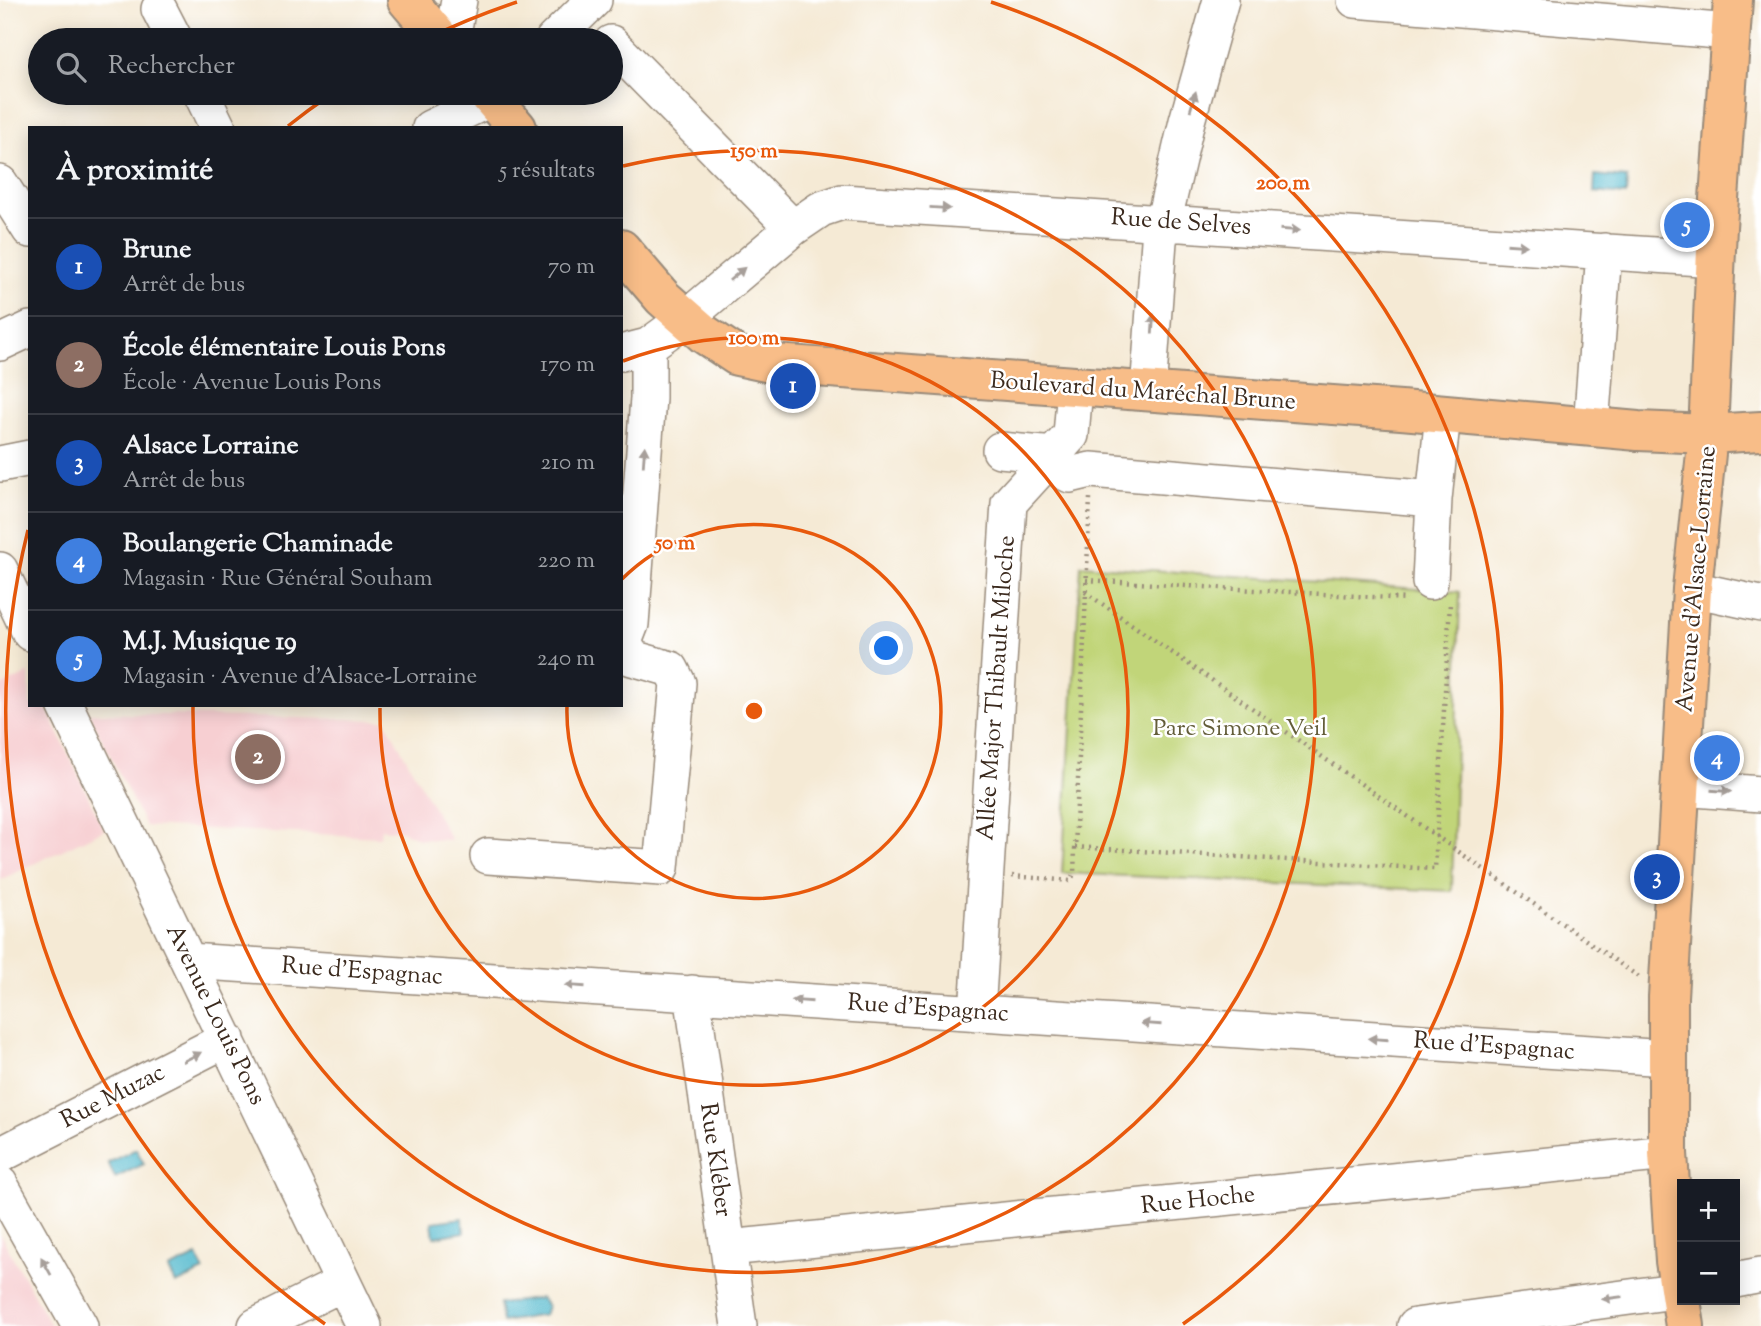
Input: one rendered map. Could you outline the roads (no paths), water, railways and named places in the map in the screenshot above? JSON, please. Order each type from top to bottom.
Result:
[{"type":"main road","points":[[407,0],[431,28]]},
{"type":"main road","name":"Avenue d'Alsace-Lorraine","points":[[1677,1273],[1668,1153],[1668,997],[1692,589],[1708,434],[1731,16]]},
{"type":"main road","points":[[500,105],[516,126]]},
{"type":"main road","name":"Boulevard du Maréchal Brune","points":[[623,251],[685,319],[737,355],[775,364],[1591,427],[1708,434],[1761,431]]},
{"type":"street","points":[[454,28],[459,0]]},
{"type":"street","points":[[1148,392],[1159,241],[1221,0]]},
{"type":"street","points":[[1355,0],[1731,16]]},
{"type":"street","points":[[565,28],[588,6],[602,28]]},
{"type":"street","points":[[159,9],[169,28]]},
{"type":"street","points":[[623,54],[793,228]]},
{"type":"street","points":[[207,105],[217,126]]},
{"type":"street","points":[[434,126],[472,105]]},
{"type":"street","points":[[0,183],[28,227]]},
{"type":"street","name":"Rue de Selves","points":[[635,349],[685,319],[793,228],[821,209],[842,202],[1716,259]]},
{"type":"street","points":[[1591,427],[1604,251]]},
{"type":"street","points":[[0,343],[28,330]]},
{"type":"street","points":[[488,856],[661,868],[678,683],[671,669],[632,658],[623,642],[631,624],[631,510],[648,398],[635,349]]},
{"type":"street","points":[[1063,445],[1075,388]]},
{"type":"street","points":[[1425,594],[1443,414]]},
{"type":"street","points":[[1000,450],[1063,445],[1091,470],[1434,499]]},
{"type":"street","name":"Allée Major Thibault Miloche","points":[[977,1013],[1009,503],[1063,445]]},
{"type":"street","points":[[0,464],[28,458]]},
{"type":"street","points":[[0,570],[28,628]]},
{"type":"street","points":[[1692,589],[1761,604]]},
{"type":"street","name":"Avenue Louis Pons","points":[[66,707],[364,1326]]},
{"type":"street","points":[[1681,788],[1761,794]]},
{"type":"street","name":"Rue d'Espagnac","points":[[189,961],[1667,1058]]},
{"type":"street","name":"Rue Kléber","points":[[692,993],[739,1326]]},
{"type":"street","name":"Rue Muzac","points":[[0,1154],[227,1039]]},
{"type":"street","name":"Rue Hoche","points":[[728,1248],[1668,1153]]},
{"type":"street","points":[[0,1184],[80,1326]]},
{"type":"street","points":[[1740,1279],[1761,1275]]},
{"type":"street","points":[[256,1326],[343,1283]]},
{"type":"street","points":[[1415,1326],[1677,1302]]},
{"type":"water","points":[[1595,175],[1627,178],[1626,195],[1594,192]]},
{"type":"water","points":[[136,1149],[144,1164],[115,1178],[108,1163]]},
{"type":"water","points":[[462,1218],[464,1232],[434,1237],[432,1222]]},
{"type":"water","points":[[197,1256],[204,1271],[176,1284],[169,1269]]},
{"type":"water","points":[[541,1298],[547,1306],[544,1315],[502,1322],[499,1304]]},
{"type":"place","name":"M.J. Musique 19","points":[[1687,225]]},
{"type":"place","name":"Brune","points":[[793,386]]},
{"type":"place","name":"École élémentaire Louis Pons","points":[[258,757]]},
{"type":"place","name":"Boulangerie Chaminade","points":[[1717,758]]},
{"type":"place","name":"Alsace Lorraine","points":[[1657,877]]},
{"type":"park label","name":"Parc Simone Veil","points":[[1240,729]]}]
